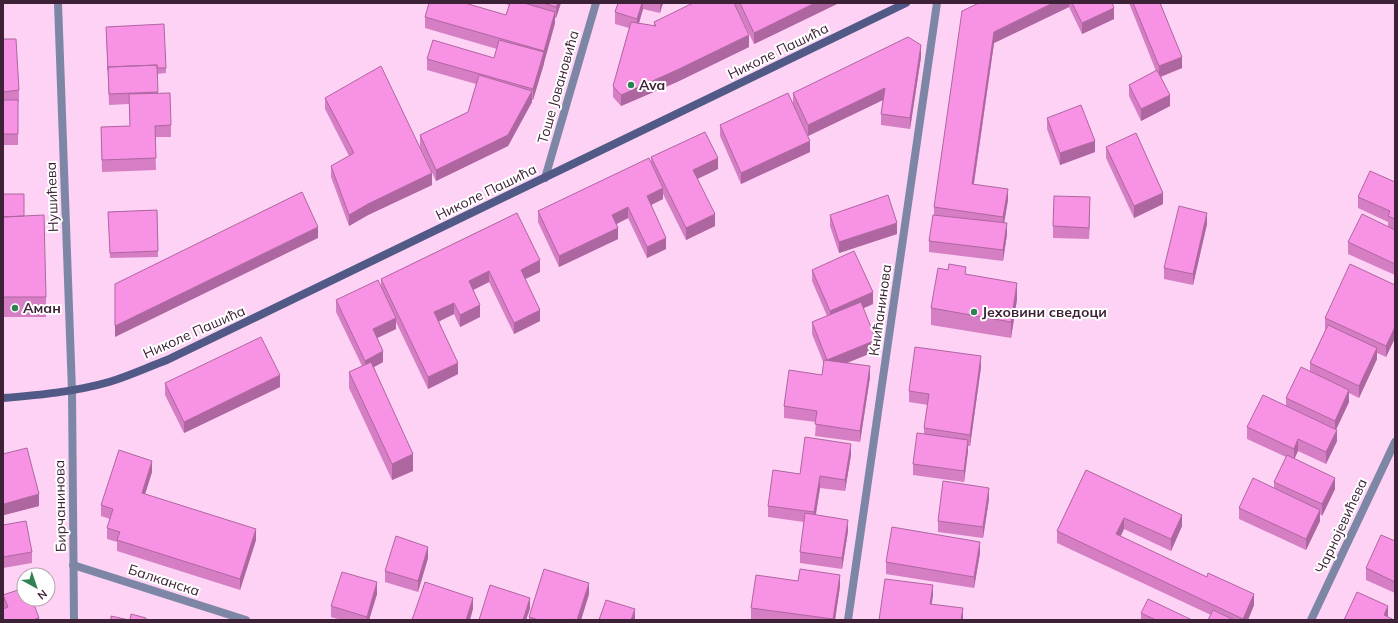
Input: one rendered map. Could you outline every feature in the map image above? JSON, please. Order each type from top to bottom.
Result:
[{"type":"main road","name":"Николе Пашића","points":[[3,398],[39,396],[72,391],[110,382],[185,352],[906,3]]},
{"type":"street","name":"Нушићева","points":[[58,3],[72,391]]},
{"type":"street","name":"Тоше Јовановића","points":[[545,178],[596,3]]},
{"type":"street","name":"Книћанинова","points":[[848,620],[937,3]]},
{"type":"street","name":"Бирчанинова","points":[[72,391],[74,620]]},
{"type":"street","name":"Чарнојевићева","points":[[1311,620],[1395,442]]},
{"type":"street","name":"Балканска","points":[[73,565],[246,620]]},
{"type":"building","points":[[429,3],[465,3],[506,15],[510,3],[524,3],[555,12],[544,51],[425,17]]},
{"type":"building","points":[[543,3],[558,3],[556,7]]},
{"type":"building","points":[[618,3],[642,3],[637,19],[615,12]]},
{"type":"building","points":[[693,3],[734,3],[749,35],[621,95],[613,86],[631,22],[656,26],[654,22]]},
{"type":"building","points":[[740,3],[815,3],[754,33]]},
{"type":"building","points":[[979,3],[1053,3],[994,32],[972,184],[1008,189],[1003,217],[934,207],[962,11]]},
{"type":"building","points":[[1072,3],[1112,3],[1114,8],[1082,23]]},
{"type":"building","points":[[1133,3],[1160,3],[1182,57],[1159,66]]},
{"type":"building","points":[[164,24],[166,68],[157,68],[157,65],[108,67],[108,70],[106,27]]},
{"type":"building","points":[[908,37],[921,45],[910,118],[881,114],[885,88],[808,125],[793,93]]},
{"type":"building","points":[[3,39],[16,39],[19,90],[3,92]]},
{"type":"building","points":[[433,40],[494,58],[499,40],[544,52],[533,89],[427,59]]},
{"type":"building","points":[[157,65],[158,92],[109,94],[108,67]]},
{"type":"building","points":[[381,66],[432,173],[368,204],[349,215],[331,166],[354,153],[325,98]]},
{"type":"building","points":[[1157,70],[1170,95],[1141,109],[1129,85]]},
{"type":"building","points":[[479,75],[532,91],[508,135],[436,170],[420,135],[468,112]]},
{"type":"building","points":[[170,93],[171,125],[155,126],[156,158],[102,160],[101,127],[130,126],[129,94]]},
{"type":"building","points":[[788,93],[810,141],[741,173],[720,125]]},
{"type":"building","points":[[3,100],[18,100],[18,134],[3,134]]},
{"type":"building","points":[[1081,105],[1095,141],[1060,153],[1047,118]]},
{"type":"building","points":[[705,132],[718,158],[693,170],[715,214],[686,228],[651,157]]},
{"type":"building","points":[[1136,133],[1163,193],[1134,206],[1106,147]]},
{"type":"building","points":[[649,158],[663,188],[647,196],[666,238],[647,247],[628,207],[612,215],[618,228],[559,256],[538,211]]},
{"type":"building","points":[[1370,171],[1395,182],[1395,219],[1388,216],[1390,211],[1358,197]]},
{"type":"building","points":[[302,192],[318,227],[115,326],[115,284]]},
{"type":"building","points":[[3,194],[24,194],[24,216],[3,217]]},
{"type":"building","points":[[888,195],[897,223],[839,242],[830,215]]},
{"type":"building","points":[[1054,196],[1090,197],[1089,228],[1053,226]]},
{"type":"building","points":[[1179,206],[1207,213],[1193,274],[1164,268]]},
{"type":"building","points":[[157,210],[158,251],[110,253],[108,212]]},
{"type":"building","points":[[517,213],[540,260],[521,270],[540,310],[514,323],[489,271],[469,281],[480,305],[460,315],[454,303],[434,312],[458,363],[428,377],[381,279]]},
{"type":"building","points":[[1362,214],[1395,230],[1395,264],[1348,242]]},
{"type":"building","points":[[44,215],[46,297],[3,297],[3,217]]},
{"type":"building","points":[[933,215],[1007,223],[1003,250],[929,241]]},
{"type":"building","points":[[854,251],[873,292],[830,311],[812,270]]},
{"type":"building","points":[[949,264],[966,267],[965,274],[1017,283],[1011,322],[931,308],[938,268],[948,270]]},
{"type":"building","points":[[1350,264],[1395,285],[1395,327],[1386,346],[1325,318]]},
{"type":"building","points":[[378,280],[396,318],[373,329],[383,351],[365,361],[336,300]]},
{"type":"building","points":[[861,302],[876,340],[827,360],[812,322]]},
{"type":"building","points":[[1328,325],[1377,348],[1359,386],[1310,363]]},
{"type":"building","points":[[261,337],[280,375],[184,422],[165,383]]},
{"type":"building","points":[[915,347],[981,356],[970,435],[924,428],[929,394],[909,391]]},
{"type":"building","points":[[824,360],[870,366],[860,431],[815,424],[817,411],[784,406],[789,370],[822,375]]},
{"type":"building","points":[[371,362],[413,454],[392,464],[349,372]]},
{"type":"building","points":[[1301,367],[1349,390],[1335,421],[1286,398]]},
{"type":"building","points":[[1263,395],[1337,430],[1326,452],[1298,439],[1294,449],[1247,427]]},
{"type":"building","points":[[917,433],[968,440],[964,471],[913,464]]},
{"type":"building","points":[[805,437],[851,444],[845,480],[820,476],[814,512],[768,506],[773,470],[800,474]]},
{"type":"building","points":[[27,448],[39,494],[4,504],[3,454]]},
{"type":"building","points":[[119,450],[152,461],[142,493],[256,529],[240,579],[117,540],[120,532],[107,528],[113,509],[101,505]]},
{"type":"building","points":[[1287,455],[1335,478],[1322,504],[1274,482]]},
{"type":"building","points":[[1086,470],[1182,515],[1171,539],[1124,518],[1116,534],[1207,577],[1208,573],[1254,594],[1243,619],[1057,531]]},
{"type":"building","points":[[1253,478],[1320,510],[1306,539],[1239,508]]},
{"type":"building","points":[[943,481],[989,488],[983,527],[938,521]]},
{"type":"building","points":[[805,513],[848,520],[842,558],[800,552]]},
{"type":"building","points":[[26,521],[32,552],[3,557],[3,525]]},
{"type":"building","points":[[892,527],[980,542],[974,577],[886,562]]},
{"type":"building","points":[[1381,535],[1395,541],[1395,582],[1366,568]]},
{"type":"building","points":[[396,536],[428,547],[418,581],[385,571]]},
{"type":"building","points":[[544,569],[589,583],[577,620],[539,620],[529,617]]},
{"type":"building","points":[[800,569],[840,575],[833,619],[751,608],[756,575],[798,581]]},
{"type":"building","points":[[342,572],[377,582],[367,617],[331,606]]},
{"type":"building","points":[[885,579],[933,585],[930,604],[963,608],[961,620],[879,620]]},
{"type":"building","points":[[425,582],[473,598],[466,620],[412,620]]},
{"type":"building","points":[[490,585],[530,598],[523,620],[479,620]]},
{"type":"building","points":[[16,591],[16,607],[35,607],[39,618],[33,620],[3,620],[3,609],[8,607],[3,595]]},
{"type":"building","points":[[1357,592],[1388,606],[1384,615],[1394,620],[1344,620]]},
{"type":"building","points":[[1148,599],[1192,620],[1156,620],[1141,613]]},
{"type":"building","points":[[606,600],[635,609],[631,620],[599,620]]},
{"type":"building","points":[[1213,610],[1234,620],[1208,620]]},
{"type":"building","points":[[131,614],[146,618],[146,620],[130,620]]},
{"type":"building","points":[[111,616],[129,620],[111,620]]},
{"type":"place","name":"Ava","points":[[631,85]]},
{"type":"place","name":"Аман","points":[[15,308]]},
{"type":"place","name":"Јеховини сведоци","points":[[974,312]]}]
